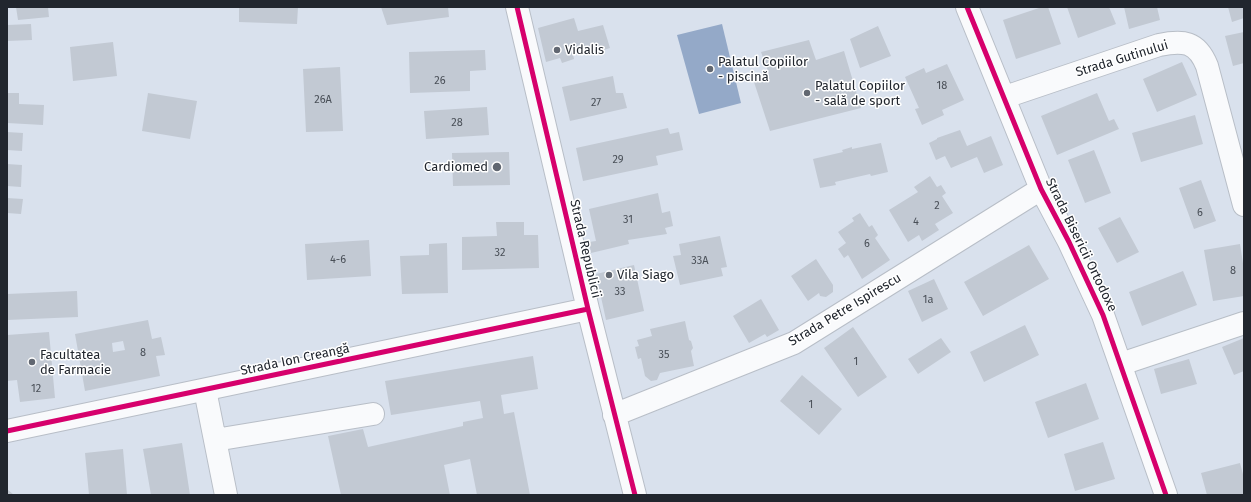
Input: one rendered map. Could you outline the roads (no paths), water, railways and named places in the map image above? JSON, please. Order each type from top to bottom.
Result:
[{"type":"street","name":"Strada Republicii","points":[[517,7],[588,309],[635,495]]},
{"type":"street","name":"Strada Bisericii Ortodoxe","points":[[968,7],[1041,189],[1069,242],[1103,315],[1166,495]]},
{"type":"street","name":"Strada Gutinului","points":[[1005,97],[1159,45],[1179,42],[1190,44],[1202,55],[1207,66],[1244,205]]},
{"type":"street","name":"Strada Petre Ispirescu","points":[[614,415],[794,344],[1041,189]]},
{"type":"street","name":"Strada Ion Creangă","points":[[7,431],[588,309]]},
{"type":"street","points":[[1121,364],[1244,323]]},
{"type":"street","points":[[205,390],[226,495]]},
{"type":"street","points":[[215,440],[373,414]]},
{"type":"water","name":"Palatul Copiilor - piscină","points":[[722,24],[741,103],[699,114],[677,35]]},
{"type":"place","name":"Vidalis","points":[[557,50]]},
{"type":"place","name":"Palatul Copiilor - piscină","points":[[710,69]]},
{"type":"place","name":"Palatul Copiilor - sală de sport","points":[[807,93]]},
{"type":"place","name":"Cardiomed","points":[[497,167]]},
{"type":"place","name":"Vila Siago","points":[[609,275]]},
{"type":"place","name":"Facultatea de Farmacie","points":[[32,362]]}]
